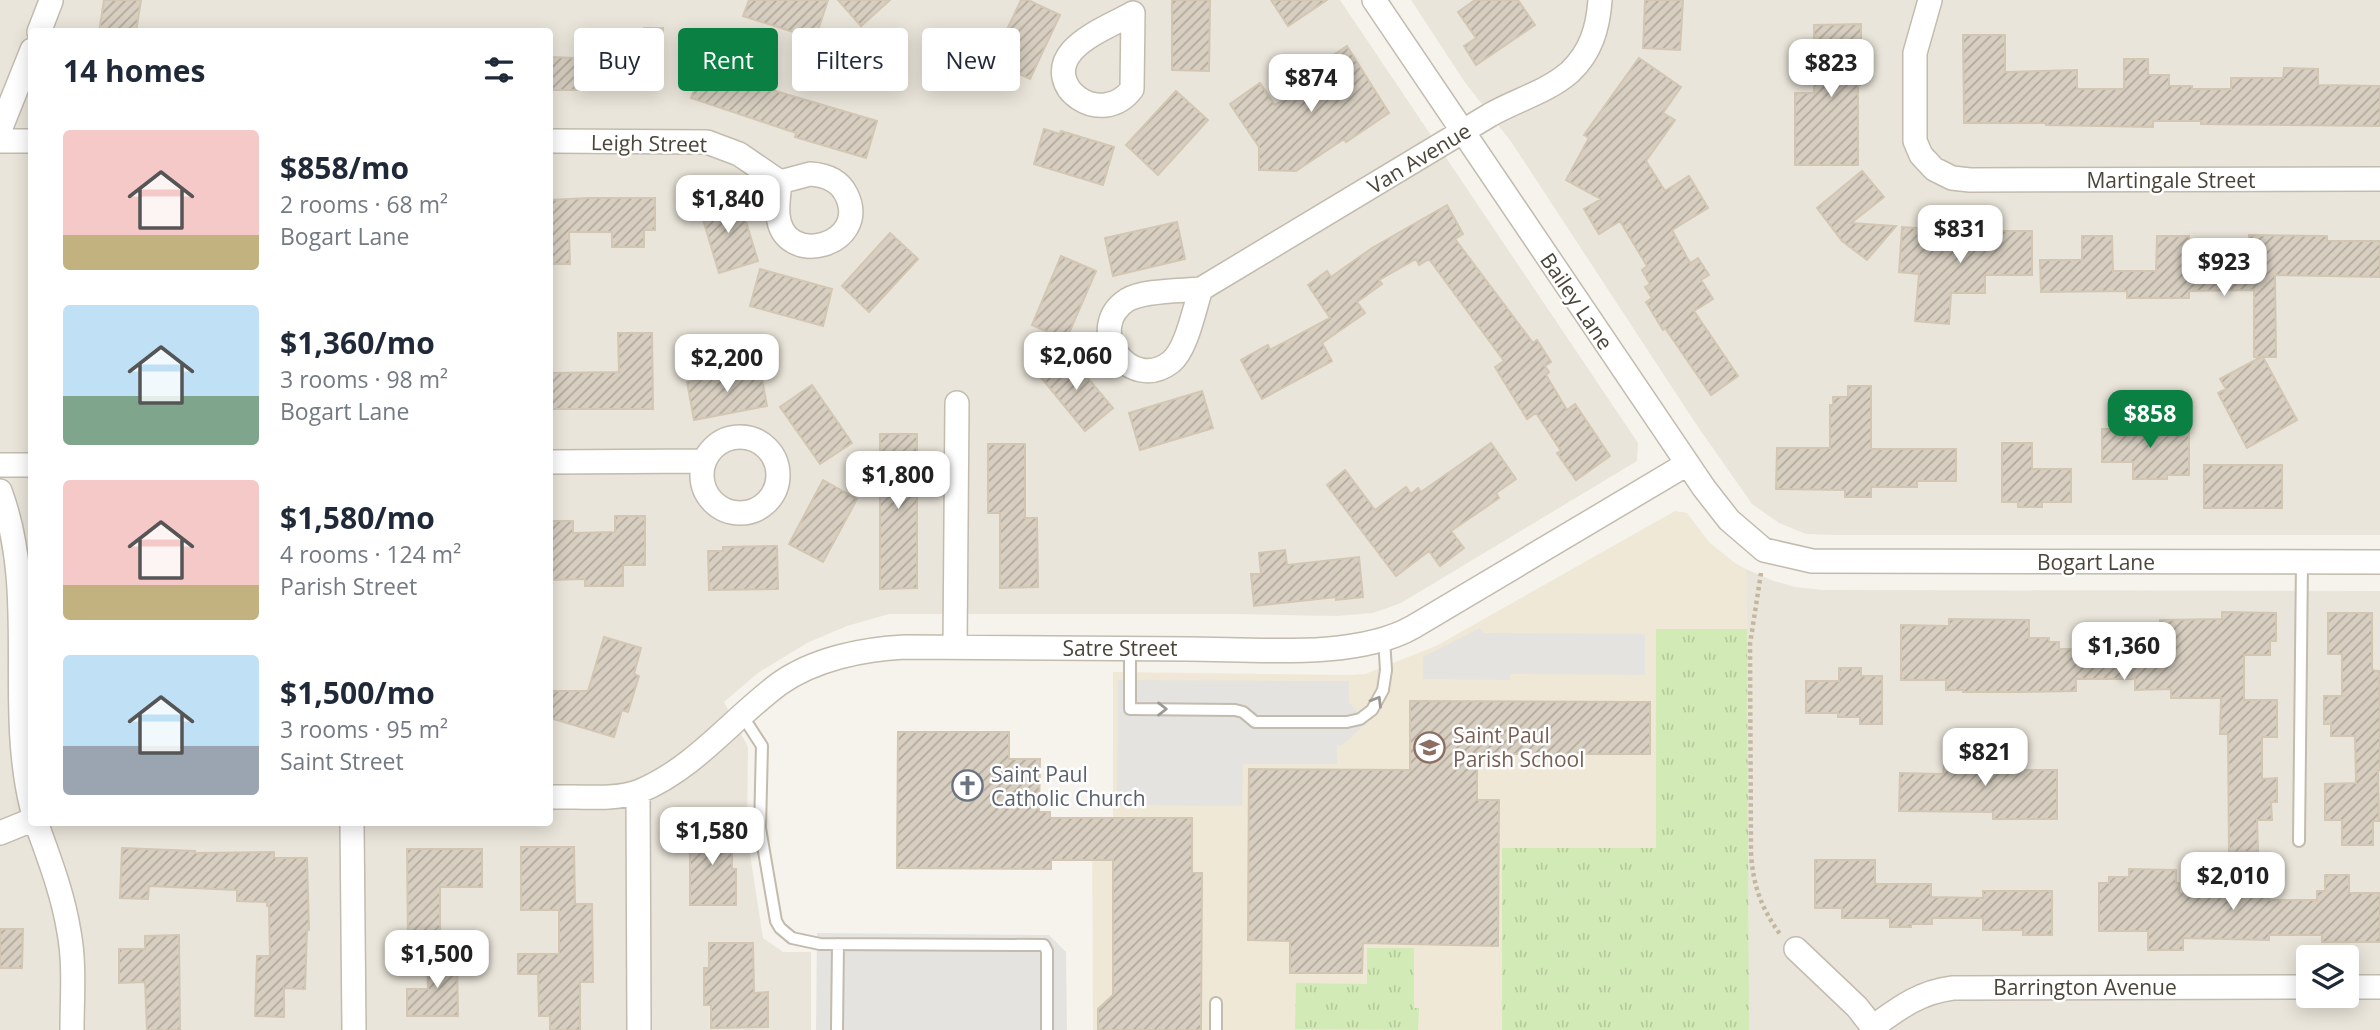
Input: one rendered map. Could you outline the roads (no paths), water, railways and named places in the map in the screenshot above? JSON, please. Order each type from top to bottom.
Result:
[{"type":"street","name":"Bailey Lane","points":[[1374,0],[1687,464],[1729,520],[1764,550],[1812,561]]},
{"type":"street","name":"Van Avenue","points":[[1201,289],[1500,110],[1548,87],[1572,70],[1591,44],[1598,22],[1600,0]]},
{"type":"street","name":"Martingale Street","points":[[1930,0],[1915,53],[1915,141],[1922,155],[1943,175],[1961,179],[2380,179]]},
{"type":"street","points":[[41,28],[51,1]]},
{"type":"street","points":[[0,130],[28,60]]},
{"type":"street","points":[[0,141],[28,141]]},
{"type":"street","name":"Leigh Street","points":[[553,141],[707,142],[739,154],[780,182]]},
{"type":"street","points":[[955,647],[957,403]]},
{"type":"street","points":[[553,462],[703,461]]},
{"type":"street","name":"Satre Street","points":[[553,797],[606,796],[638,792],[702,752],[780,683],[796,673],[834,659],[890,648],[1330,648],[1367,644],[1413,627],[1687,464]]},
{"type":"street","points":[[0,465],[28,465]]},
{"type":"street","points":[[0,491],[15,544],[21,746],[28,792]]},
{"type":"street","name":"Bogart Lane","points":[[1812,561],[2380,562]]},
{"type":"street","points":[[638,792],[639,1030]]},
{"type":"street","points":[[0,833],[28,823]]},
{"type":"street","points":[[36,826],[57,884],[70,933],[72,1030]]},
{"type":"street","points":[[352,826],[354,1030]]},
{"type":"street","points":[[1796,949],[1857,1007],[1874,1028]]},
{"type":"street","name":"Barrington Avenue","points":[[1874,1028],[1912,999],[1938,989],[2296,987]]},
{"type":"street","points":[[2359,987],[2380,987]]},
{"type":"lane","points":[[2299,841],[2302,562]]},
{"type":"lane","points":[[1130,648],[1130,709],[1235,710],[1243,712],[1255,722],[1347,722],[1367,716],[1379,701],[1386,670],[1384,639]]},
{"type":"lane","points":[[742,715],[762,746],[761,833],[776,921],[780,928],[792,938],[814,944],[1044,944],[1047,951],[1047,1030]]},
{"type":"lane","points":[[837,1030],[838,944]]},
{"type":"lane","points":[[1216,1003],[1216,1030]]},
{"type":"place","name":"Saint Paul Parish School","points":[[1430,747]]},
{"type":"place","name":"Saint Paul Catholic Church","points":[[968,786]]}]
